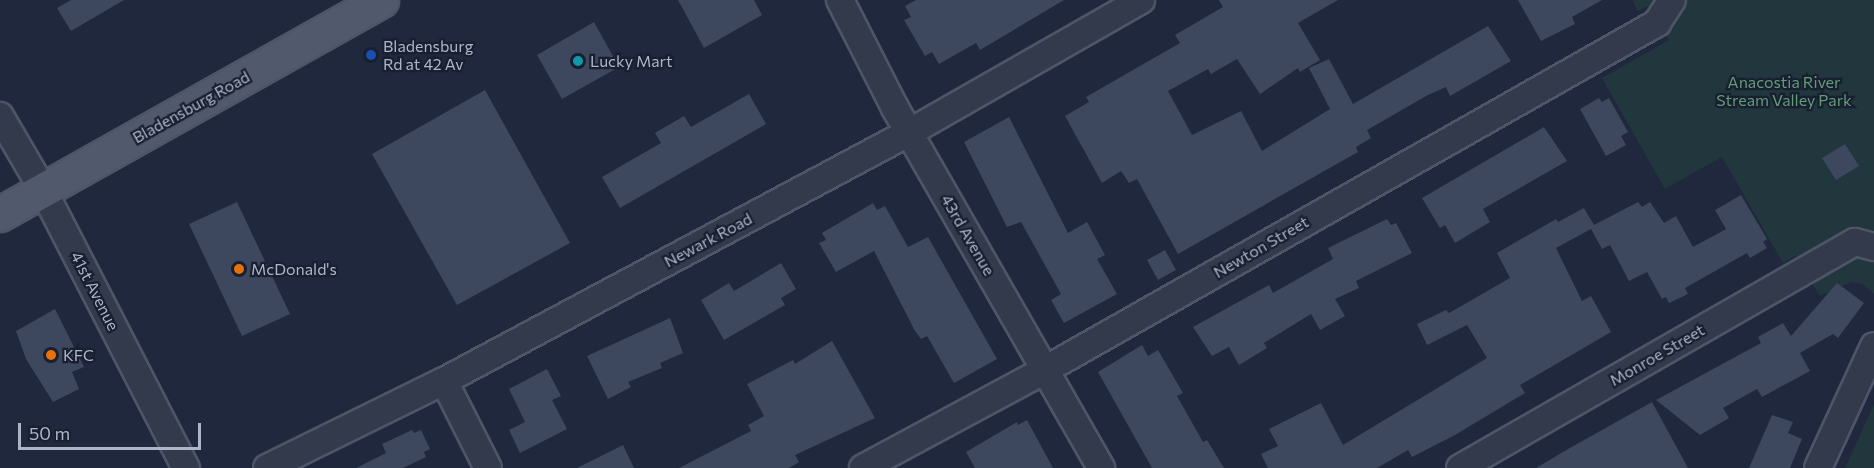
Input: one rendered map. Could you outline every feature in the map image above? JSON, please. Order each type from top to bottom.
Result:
[{"type":"main road","name":"Bladensburg Road","points":[[0,214],[370,3]]},
{"type":"street","name":"43rd Avenue","points":[[840,0],[910,132],[1101,468]]},
{"type":"street","name":"Newark Road","points":[[267,468],[444,381],[910,132],[1142,0]]},
{"type":"street","name":"Newton Street","points":[[863,468],[1045,370],[1657,23],[1672,0]]},
{"type":"street","name":"41st Avenue","points":[[0,116],[43,190],[186,468]]},
{"type":"street","name":"Monroe Street","points":[[1460,468],[1864,244]]},
{"type":"street","points":[[1818,468],[1874,346]]},
{"type":"street","points":[[444,381],[488,468]]},
{"type":"green space","name":"Anacostia River Stream Valley Park","points":[[1632,0],[1874,0],[1874,294],[1862,284],[1851,282],[1820,296],[1795,256],[1783,263],[1722,157],[1665,189],[1602,78],[1669,40],[1647,6],[1638,11]]},
{"type":"green space","points":[[1874,404],[1874,468],[1845,468]]},
{"type":"building","points":[[71,0],[124,0],[71,31],[57,8]]},
{"type":"building","points":[[678,0],[754,0],[762,15],[704,48]]},
{"type":"building","points":[[916,0],[1064,0],[980,50],[976,43],[939,64],[932,52],[925,56],[904,20],[911,17],[905,6]]},
{"type":"building","points":[[1219,0],[1338,0],[1298,23],[1320,60],[1300,72],[1298,68],[1260,94],[1237,59],[1211,74],[1208,69],[1168,91],[1192,135],[1241,111],[1262,151],[1330,109],[1309,68],[1329,59],[1353,104],[1488,26],[1511,61],[1450,96],[1446,87],[1428,95],[1367,130],[1371,138],[1356,147],[1358,152],[1178,254],[1137,179],[1129,183],[1121,171],[1102,183],[1065,116],[1089,102],[1086,97],[1180,43],[1175,35],[1223,7]]},
{"type":"building","points":[[1518,0],[1602,0],[1572,17],[1575,24],[1541,41]]},
{"type":"building","name":"Lucky Mart","points":[[594,22],[619,67],[562,99],[537,55]]},
{"type":"building","points":[[485,90],[570,243],[457,305],[372,154]]},
{"type":"building","points":[[749,94],[766,124],[620,208],[602,177],[661,143],[655,133],[684,116],[691,127]]},
{"type":"building","points":[[1599,98],[1602,102],[1609,98],[1628,132],[1621,136],[1626,145],[1606,156],[1580,109]]},
{"type":"building","points":[[1009,117],[1068,233],[1087,222],[1105,255],[1097,259],[1117,294],[1064,323],[1051,300],[1061,294],[1021,222],[1007,227],[964,142]]},
{"type":"building","points":[[1544,127],[1567,161],[1483,209],[1490,222],[1455,243],[1445,225],[1440,228],[1422,198]]},
{"type":"building","points":[[1845,144],[1859,166],[1836,180],[1822,158]]},
{"type":"building","points":[[1741,195],[1767,239],[1763,242],[1767,248],[1750,258],[1747,253],[1685,288],[1688,294],[1669,303],[1666,297],[1662,299],[1647,272],[1629,281],[1610,245],[1602,249],[1591,229],[1556,248],[1582,301],[1591,296],[1611,332],[1520,385],[1525,393],[1455,435],[1412,457],[1408,450],[1377,468],[1268,468],[1261,454],[1278,446],[1269,429],[1321,403],[1343,445],[1487,358],[1467,325],[1427,345],[1417,324],[1446,310],[1449,313],[1510,278],[1497,253],[1556,219],[1558,222],[1584,208],[1594,225],[1638,202],[1642,207],[1650,202],[1664,223],[1676,216],[1693,247],[1726,229],[1715,210]]},
{"type":"building","name":"McDonald's","points":[[237,202],[290,314],[242,336],[189,224]]},
{"type":"building","points":[[873,203],[877,210],[885,206],[908,247],[928,237],[997,359],[954,383],[927,336],[921,339],[915,331],[874,251],[836,272],[819,243],[826,240],[822,233]]},
{"type":"building","points":[[1387,219],[1391,225],[1396,223],[1412,253],[1356,281],[1359,288],[1335,299],[1345,316],[1320,330],[1311,314],[1264,343],[1267,348],[1239,365],[1229,347],[1212,356],[1193,327],[1269,285],[1273,293],[1333,259],[1328,248]]},
{"type":"building","points":[[1165,250],[1176,270],[1158,280],[1147,260]]},
{"type":"building","points":[[781,263],[796,289],[781,298],[785,305],[724,340],[701,300],[729,283],[734,291]]},
{"type":"building","points":[[1837,283],[1864,303],[1838,338],[1833,334],[1800,353],[1810,371],[1762,397],[1757,389],[1723,408],[1729,418],[1700,435],[1656,400],[1761,343],[1758,337],[1783,323],[1791,336]]},
{"type":"building","name":"KFC","points":[[55,309],[84,367],[72,372],[79,389],[53,402],[26,359],[16,331]]},
{"type":"building","points":[[670,318],[683,353],[660,363],[662,368],[628,382],[631,387],[608,399],[587,356]]},
{"type":"building","points":[[832,341],[875,418],[795,455],[799,462],[789,468],[679,468],[751,431],[748,425],[764,416],[747,384],[793,360],[795,364]]},
{"type":"building","points":[[1142,345],[1148,356],[1158,350],[1183,393],[1177,396],[1203,442],[1207,440],[1224,468],[1152,468],[1098,372]]},
{"type":"building","points":[[547,369],[561,396],[552,400],[567,429],[520,453],[509,430],[525,422],[509,389]]},
{"type":"building","points":[[1652,402],[1688,468],[1536,468],[1568,449]]},
{"type":"building","points":[[1772,415],[1793,422],[1788,433],[1802,439],[1790,468],[1749,468]]},
{"type":"building","points":[[1027,420],[1053,468],[975,468],[966,452],[1017,422],[1018,425]]},
{"type":"building","points":[[412,430],[414,433],[421,430],[430,449],[424,452],[426,457],[403,468],[356,468],[386,453],[382,444]]},
{"type":"building","points":[[623,445],[634,468],[577,468]]},
{"type":"place","name":"Bladensburg Rd at 42 Av","points":[[371,55]]},
{"type":"place","name":"Lucky Mart","points":[[578,61]]},
{"type":"place","name":"McDonald's","points":[[239,269]]},
{"type":"place","name":"KFC","points":[[51,355]]}]
